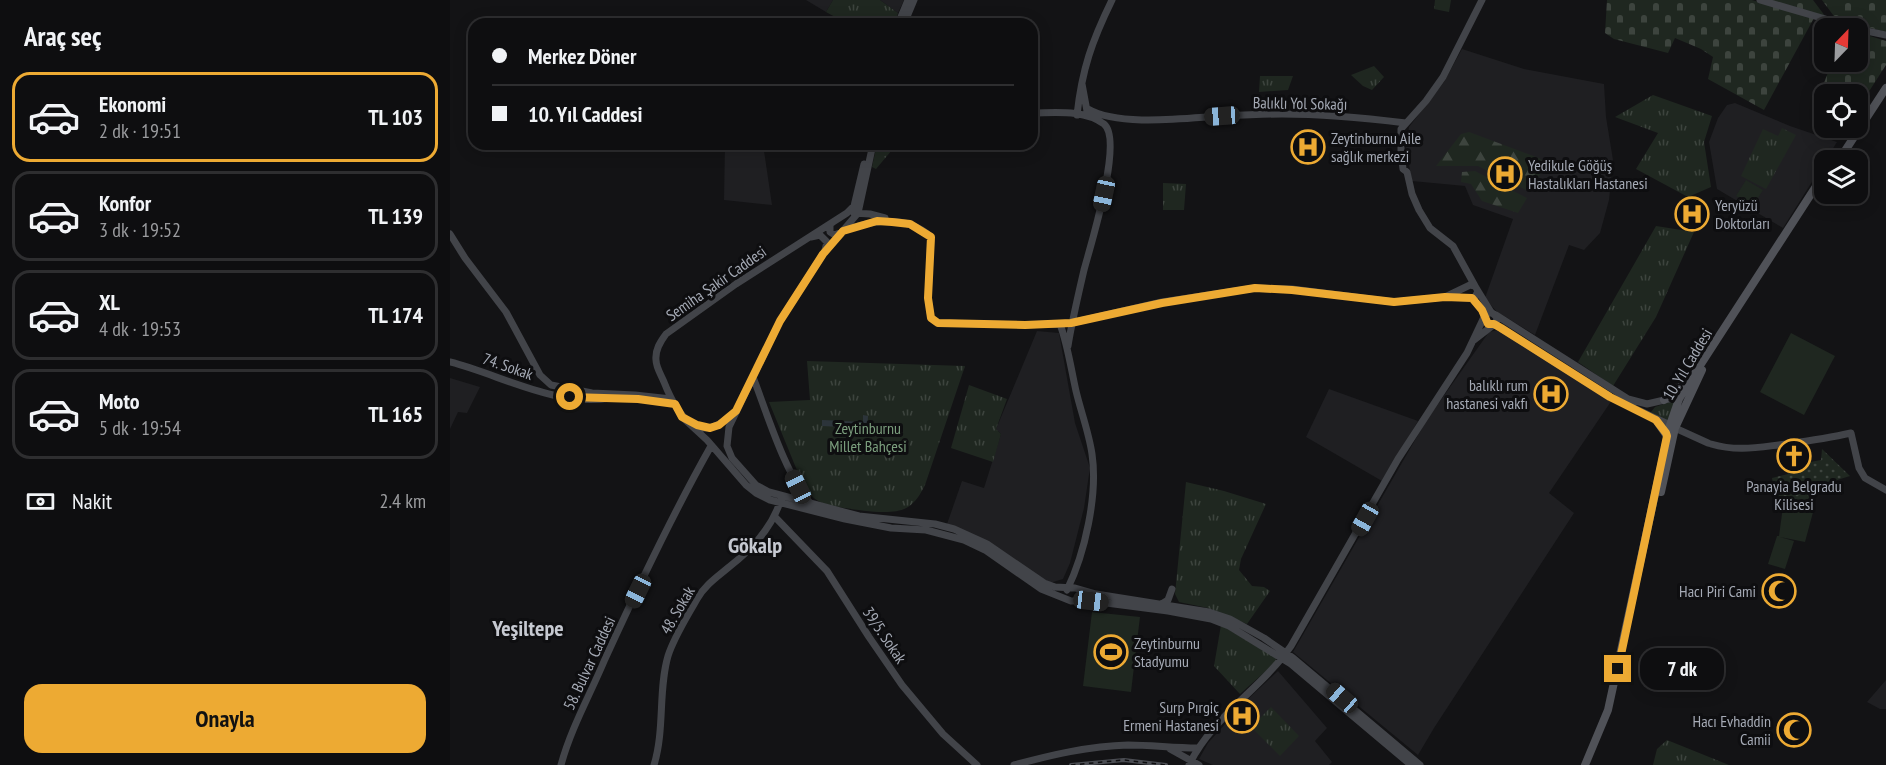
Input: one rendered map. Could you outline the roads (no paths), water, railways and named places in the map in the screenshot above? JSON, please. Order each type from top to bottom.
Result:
[{"type":"main road","points":[[1868,108],[1886,80]]},
{"type":"main road","points":[[1846,150],[1886,88]]},
{"type":"main road","name":"10. Yıl Caddesi","points":[[1591,765],[1611,717],[1619,686],[1679,399],[1814,189]]},
{"type":"main road","name":"10. Yıl Caddesi","points":[[1585,765],[1608,710],[1667,436],[1707,362],[1814,198]]},
{"type":"main road","points":[[1664,400],[1691,378]]},
{"type":"main road","points":[[1679,399],[1682,404],[1680,414]]},
{"type":"main road","points":[[1653,418],[1667,436]]},
{"type":"street","points":[[900,18],[908,0]]},
{"type":"street","points":[[906,18],[914,0]]},
{"type":"street","points":[[1077,115],[1081,77],[1087,56],[1112,0]]},
{"type":"street","points":[[833,222],[830,229],[832,235],[877,221],[910,224],[931,237],[928,298],[931,318],[938,323],[1038,325],[1071,323],[1162,303],[1255,288],[1394,302],[1445,297],[1475,297],[1465,269],[1453,246],[1430,228],[1412,194],[1407,172],[1403,169],[1401,129],[1426,101],[1443,77],[1482,0]]},
{"type":"street","points":[[1760,0],[1820,18]]},
{"type":"street","points":[[1868,31],[1886,35]]},
{"type":"street","points":[[1081,77],[1087,113]]},
{"type":"street","points":[[1038,114],[1087,113],[1104,124],[1109,131]]},
{"type":"street","name":"Balıklı Yol Sokağı","points":[[1087,113],[1116,118],[1159,119],[1293,114],[1332,115],[1406,123]]},
{"type":"street","points":[[1068,346],[1071,323],[1104,194],[1110,147],[1109,131],[1116,118]]},
{"type":"street","points":[[847,213],[854,206],[869,150]]},
{"type":"street","points":[[870,150],[858,213],[823,254],[780,321],[736,411],[727,436],[729,453],[756,484],[781,500],[891,528],[933,531],[983,545],[987,544]]},
{"type":"street","points":[[847,213],[870,214],[892,222]]},
{"type":"street","name":"Semiha Şakir Caddesi","points":[[781,500],[760,495],[751,489],[682,417],[670,402],[656,361],[657,349],[666,334],[736,284],[847,213]]},
{"type":"street","points":[[450,234],[465,258],[506,312],[540,375],[541,386],[531,389]]},
{"type":"street","points":[[805,239],[819,235],[825,239],[826,246],[823,254]]},
{"type":"street","points":[[1445,297],[1471,288]]},
{"type":"street","points":[[1471,288],[1465,294],[1489,316],[1512,325],[1619,394],[1635,402],[1654,404]]},
{"type":"street","points":[[1471,288],[1489,316],[1498,319],[1496,326],[1474,340]]},
{"type":"street","points":[[1189,763],[1197,748],[1219,723],[1285,655],[1344,557],[1398,459],[1489,316]]},
{"type":"street","points":[[1060,324],[1068,346],[1076,390],[1090,444],[1094,477],[1084,541],[1066,593],[1067,600]]},
{"type":"street","points":[[1496,326],[1508,328],[1512,325]]},
{"type":"street","points":[[1496,326],[1610,397],[1672,427],[1724,448],[1757,449],[1811,442],[1851,432],[1859,468],[1865,478],[1886,490]]},
{"type":"street","name":"74. Sokak","points":[[450,362],[531,389],[570,397],[670,402]]},
{"type":"street","name":"74. Sokak","points":[[540,375],[550,385],[567,389],[670,402]]},
{"type":"street","points":[[753,377],[788,466],[803,495],[812,505]]},
{"type":"street","points":[[1653,418],[1648,409],[1654,404],[1673,398],[1679,399]]},
{"type":"street","points":[[682,417],[697,425],[710,428],[719,425],[736,411]]},
{"type":"street","name":"58. Bulvar Caddesi","points":[[561,765],[578,715],[613,640],[673,516],[711,446]]},
{"type":"street","points":[[781,500],[869,517],[943,526],[987,544],[1044,583],[1054,587],[1075,588],[1080,591],[1216,614],[1230,619],[1285,655],[1420,765]]},
{"type":"street","name":"48. Sokak","points":[[654,765],[659,747],[668,657],[675,641],[703,591],[713,579],[748,549],[775,517],[781,500]]},
{"type":"street","name":"39/5. Sokak","points":[[775,517],[827,571],[868,637],[902,685],[944,734],[977,765]]},
{"type":"street","points":[[968,541],[985,550],[1041,589],[1067,600],[1145,608],[1218,621],[1238,630],[1285,655],[1411,765]]},
{"type":"street","points":[[1145,608],[1156,608],[1168,600],[1172,589],[1177,607]]},
{"type":"street","points":[[1077,601],[1080,591]]},
{"type":"street","points":[[1014,765],[1099,747],[1129,745],[1197,748]]},
{"type":"street","points":[[1168,748],[1182,755],[1189,763],[1199,765]]},
{"type":"water","points":[[863,415],[868,416],[867,435],[862,435],[862,428],[822,426],[822,420],[863,422]]},
{"type":"railway","points":[[1071,765],[1124,760],[1166,765]]},
{"type":"place","name":"Zeytinburnu Aile sağlık merkezi","points":[[1308,147]]},
{"type":"place","name":"Yedikule Göğüş Hastalıkları Hastanesi","points":[[1505,174]]},
{"type":"place","name":"Yeryüzü Doktorları","points":[[1692,214]]},
{"type":"place","name":"balıklı rum hastanesi vakfı","points":[[1551,394]]},
{"type":"place","name":"Panayia Belgradu Kilisesi","points":[[1794,456]]},
{"type":"place","name":"Hacı Piri Cami","points":[[1779,591]]},
{"type":"place","name":"Zeytinburnu Stadyumu","points":[[1111,652]]},
{"type":"place","name":"Surp Pırgiç Ermeni Hastanesi","points":[[1242,716]]},
{"type":"place","name":"Hacı Evhaddin Camii","points":[[1794,730]]},
{"type":"district","name":"Gökalp","points":[[755,545]]},
{"type":"district","name":"Yeşiltepe","points":[[528,628]]},
{"type":"park label","name":"Zeytinburnu Millet Bahçesi","points":[[868,437]]}]
